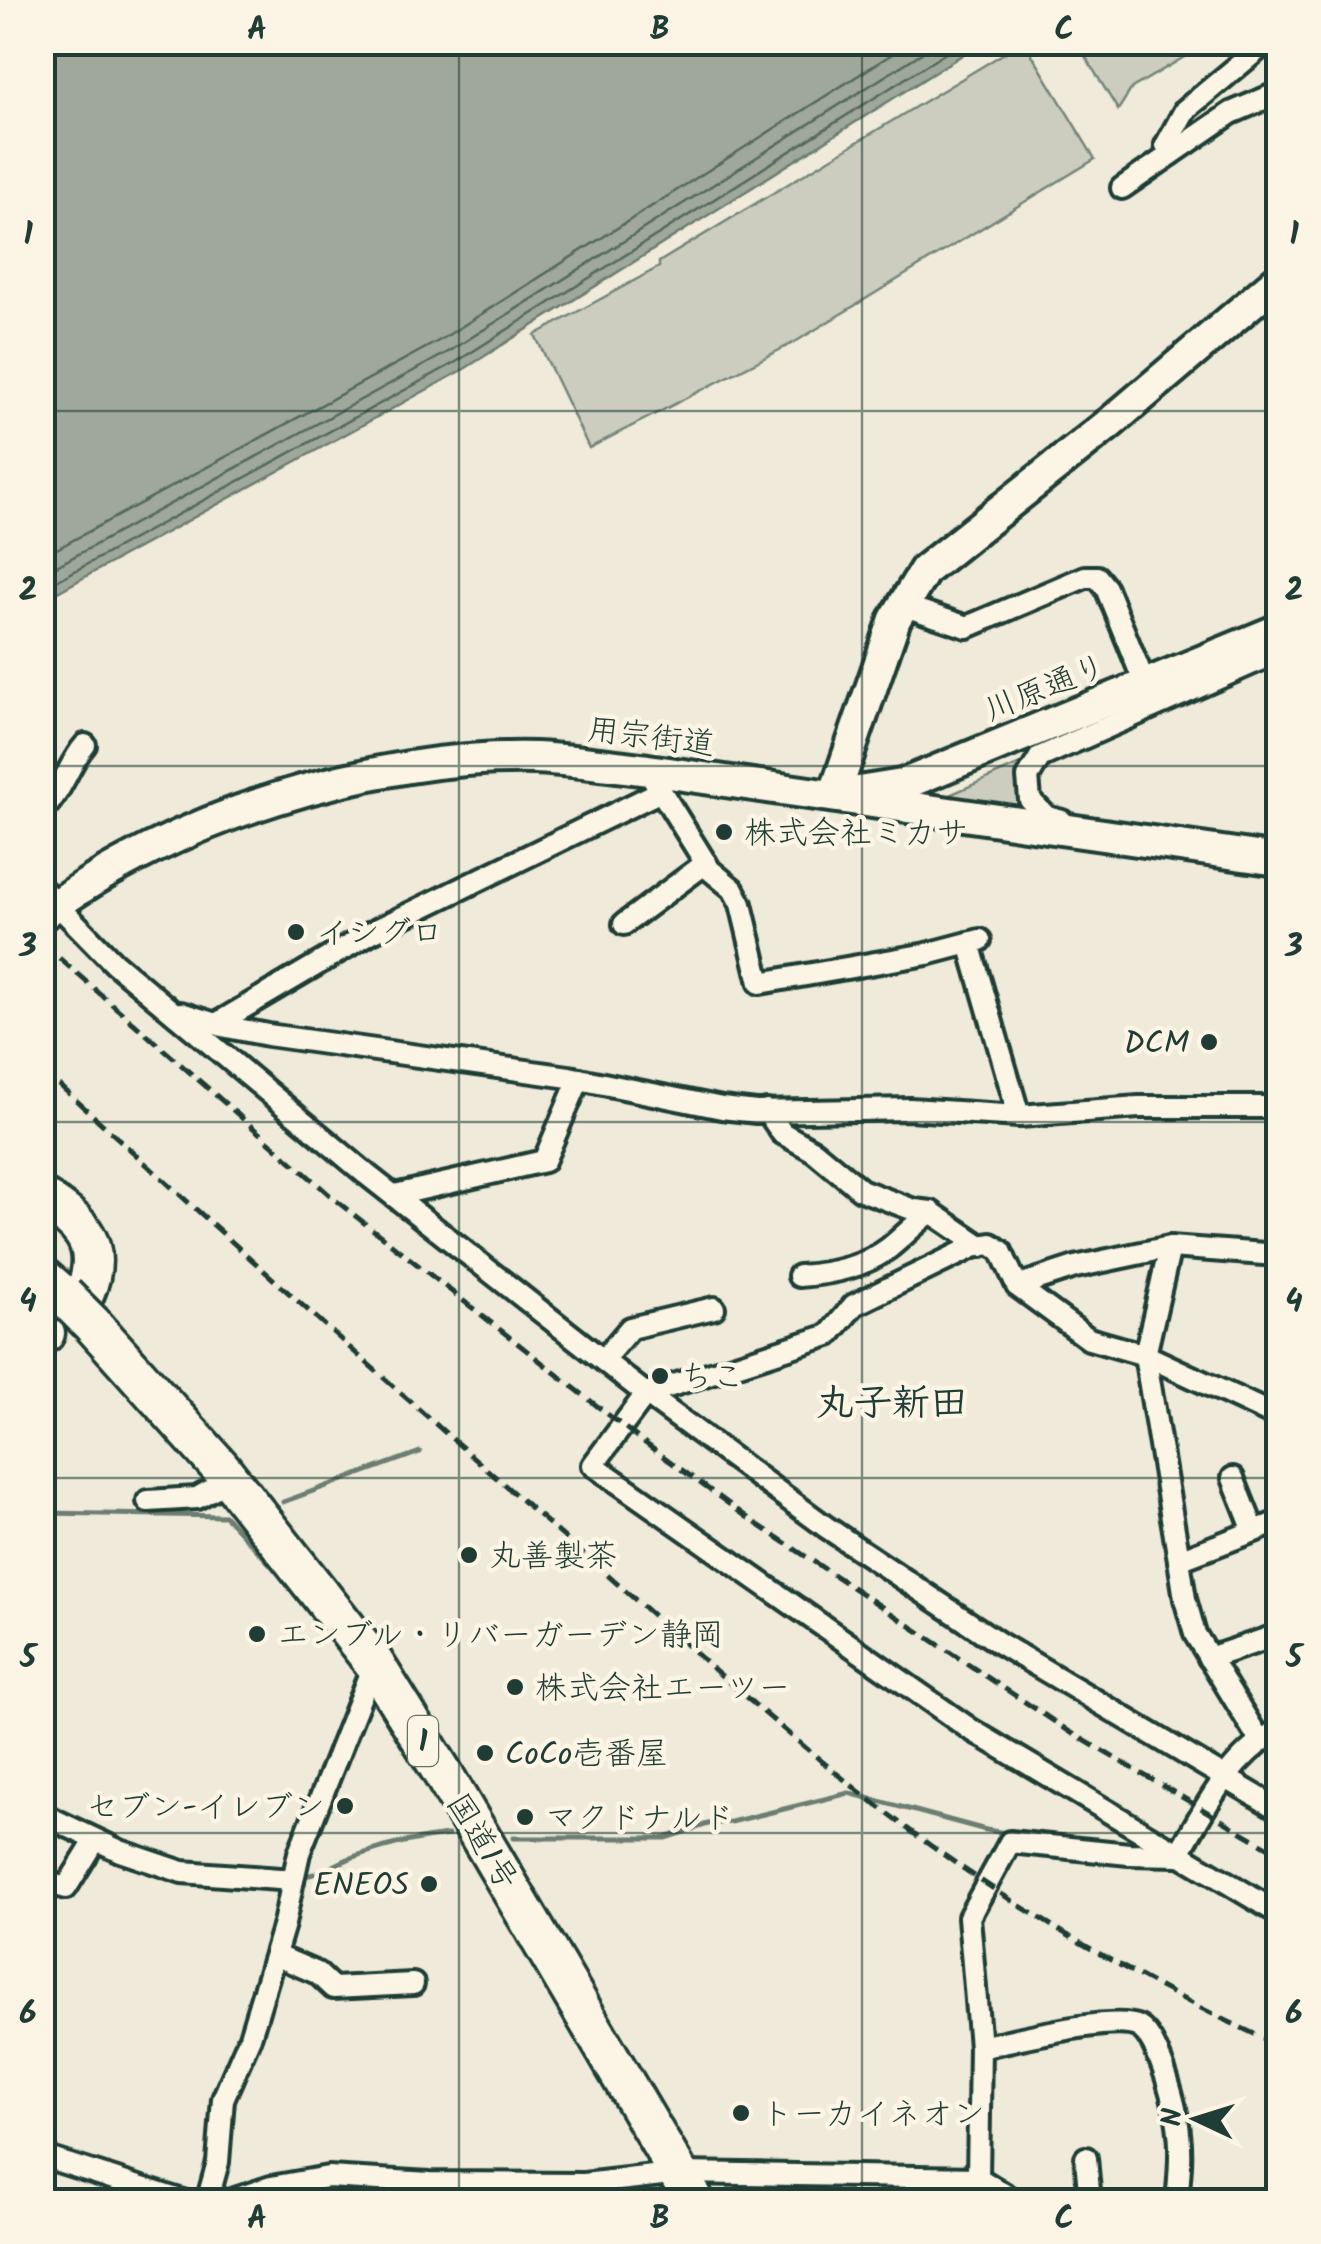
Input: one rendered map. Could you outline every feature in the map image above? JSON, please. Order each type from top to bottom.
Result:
[{"type":"highway","points":[[42,1198],[76,1222],[90,1244],[93,1259],[90,1280],[60,1311],[218,1486],[292,1557]]},
{"type":"highway","name":"国道1号","points":[[60,1311],[194,1438],[374,1663],[687,2187]]},
{"type":"street","points":[[1172,154],[1166,146],[1185,110],[1267,42]]},
{"type":"street","points":[[1122,188],[1278,85]]},
{"type":"street","points":[[1232,113],[1278,93]]},
{"type":"street","points":[[834,796],[902,604],[925,570],[1110,423],[1278,280]]},
{"type":"street","points":[[902,604],[966,627],[1085,577],[1096,577],[1106,588],[1144,684]]},
{"type":"street","name":"川原通り","points":[[834,796],[902,785],[1278,630]]},
{"type":"street","points":[[1232,854],[1174,836],[1047,817],[1030,800],[1028,777],[1040,757],[1050,751],[1278,652]]},
{"type":"street","points":[[42,811],[66,780],[85,745]]},
{"type":"street","name":"用宗街道","points":[[47,903],[190,830],[312,787],[427,764],[498,759],[578,761],[655,780],[834,796],[1278,860]]},
{"type":"street","points":[[216,1024],[372,932],[655,780],[706,863],[733,888],[742,904],[760,983],[974,942],[1019,1116]]},
{"type":"street","points":[[624,924],[706,863]]},
{"type":"street","points":[[47,903],[168,1009],[395,1196],[646,1394],[826,1526],[984,1633],[1278,1810]]},
{"type":"street","points":[[168,1009],[268,1035],[580,1078],[722,1108],[910,1108],[1019,1116],[1139,1107],[1278,1107]]},
{"type":"street","points":[[395,1196],[544,1161],[580,1078]]},
{"type":"street","points":[[767,1111],[782,1133],[814,1151],[861,1190],[914,1210],[931,1212],[981,1246]]},
{"type":"street","points":[[798,1276],[830,1274],[858,1264],[888,1249],[931,1212]]},
{"type":"street","points":[[1278,1417],[1145,1355],[1089,1339],[1017,1286],[1001,1252],[991,1244],[854,1305],[829,1334],[646,1394],[593,1465],[970,1728],[1278,1913]]},
{"type":"street","points":[[1017,1286],[1075,1267],[1170,1247],[1278,1255]]},
{"type":"street","points":[[1170,1247],[1145,1355],[1185,1599],[1195,1634],[1209,1658],[1269,1736],[1222,1778],[1178,1855]]},
{"type":"street","points":[[603,1360],[630,1328],[714,1308]]},
{"type":"street","points":[[1234,1478],[1254,1531]]},
{"type":"street","points":[[148,1501],[197,1498],[218,1486]]},
{"type":"street","points":[[1180,1560],[1278,1522]]},
{"type":"street","points":[[1209,1658],[1278,1635]]},
{"type":"street","points":[[206,2202],[218,2162],[224,2099],[250,2037],[275,1955],[299,1853],[374,1663]]},
{"type":"street","points":[[42,1814],[95,1841],[182,1872],[293,1880]]},
{"type":"street","points":[[42,1880],[66,1888],[95,1841]]},
{"type":"street","points":[[978,2178],[980,2047],[969,1917],[1010,1842],[1178,1855]]},
{"type":"street","points":[[275,1955],[316,1973],[333,1988],[414,1984]]},
{"type":"street","points":[[980,2047],[1072,2028],[1140,2027],[1152,2041],[1180,2134],[1178,2202]]},
{"type":"street","points":[[42,2156],[186,2202]]},
{"type":"street","points":[[1086,2158],[1090,2202]]},
{"type":"street","points":[[226,2202],[288,2183],[328,2177],[442,2192],[584,2184],[687,2187],[978,2178],[1015,2201]]},
{"type":"shaded area","points":[[1025,43],[1095,159],[795,342],[589,448],[535,335],[659,267],[659,262]]},
{"type":"shaded area","points":[[1077,43],[1208,43],[1132,88],[1118,110]]},
{"type":"shaded area","points":[[1027,761],[1034,817],[931,803]]},
{"type":"water","points":[[43,42],[981,43],[461,371],[43,600]]},
{"type":"waterway","points":[[283,1502],[420,1452]]},
{"type":"waterway","points":[[42,1513],[225,1516],[275,1569]]},
{"type":"waterway","points":[[513,1838],[665,1838],[708,1824],[849,1793],[1014,1834]]},
{"type":"waterway","points":[[298,1876],[314,1874],[392,1845],[448,1835]]},
{"type":"railway","points":[[42,943],[339,1203],[638,1438],[751,1520],[1070,1732],[1278,1853]]},
{"type":"railway","points":[[42,1069],[445,1432],[844,1779],[1024,1909],[1175,1995],[1278,2045]]},
{"type":"place","name":"株式会社ミカサ","points":[[724,832]]},
{"type":"place","name":"イシグロ","points":[[296,932]]},
{"type":"place","name":"DCM","points":[[1209,1042]]},
{"type":"place","name":"ちこ","points":[[660,1376]]},
{"type":"place","name":"丸善製茶","points":[[469,1555]]},
{"type":"place","name":"エンブル・リバーガーデン静岡","points":[[257,1634]]},
{"type":"place","name":"株式会社エーツー","points":[[515,1687]]},
{"type":"place","name":"CoCo壱番屋","points":[[485,1753]]},
{"type":"place","name":"セブン-イレブン","points":[[345,1806]]},
{"type":"place","name":"マクドナルド","points":[[525,1817]]},
{"type":"place","name":"ENEOS","points":[[429,1884]]},
{"type":"place","name":"トーカイネオン","points":[[741,2113]]},
{"type":"district","name":"丸子新田","points":[[892,1402]]}]
